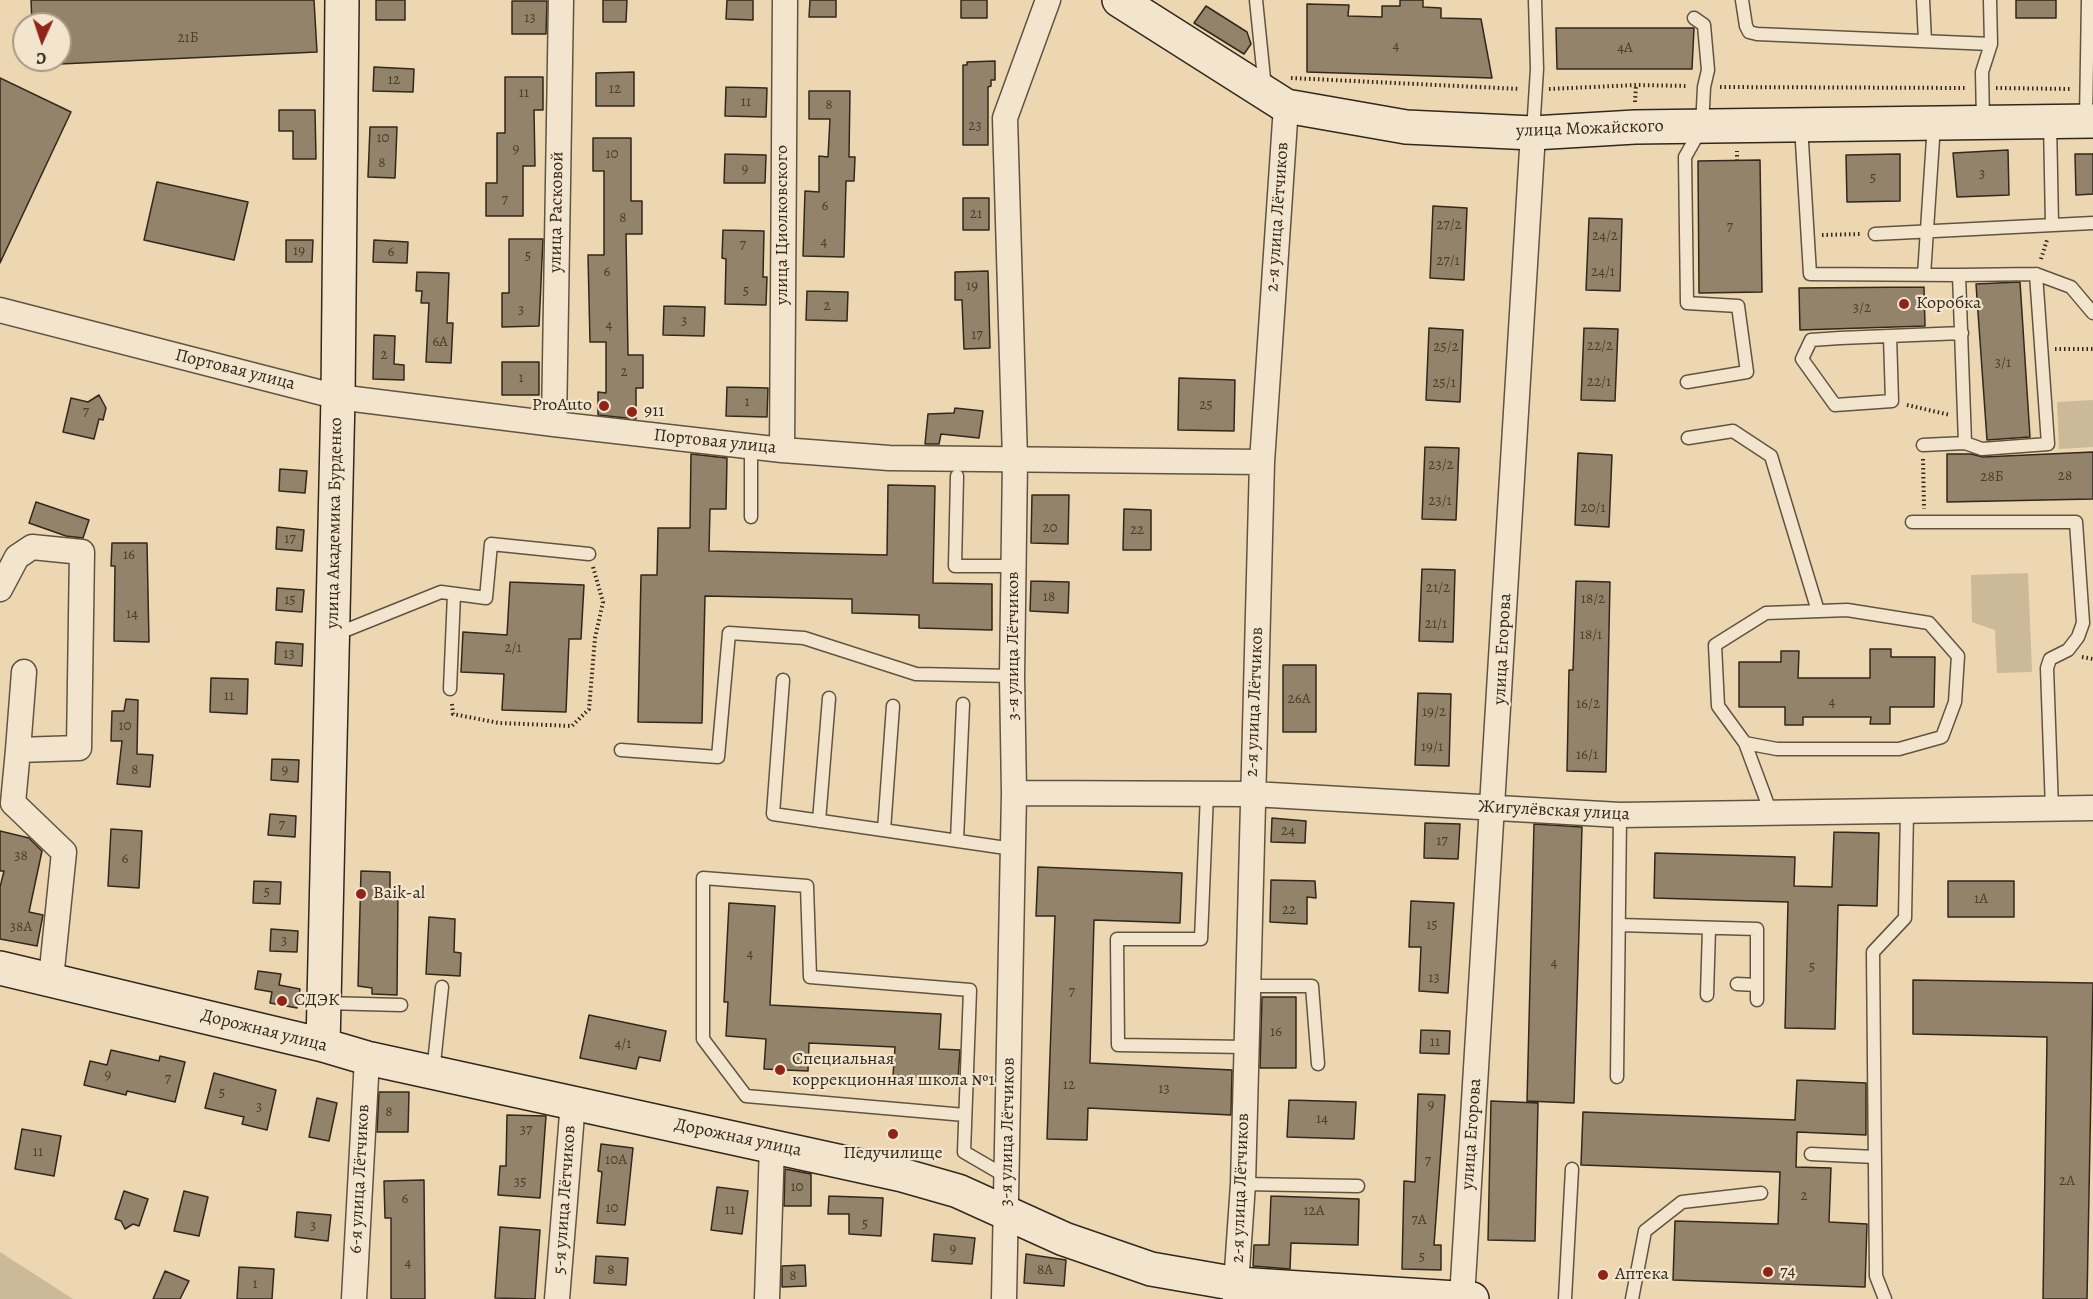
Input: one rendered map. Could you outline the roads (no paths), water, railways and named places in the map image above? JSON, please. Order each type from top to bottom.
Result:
[{"type":"street","name":"улица Академика Бурденко","points":[[323,1045],[338,397],[342,0]]},
{"type":"street","name":"улица Расковой","points":[[554,424],[561,0]]},
{"type":"street","name":"улица Циолковского","points":[[782,450],[784,0]]},
{"type":"street","name":"3-я улица Лётчиков","points":[[1004,1299],[1014,793],[1012,676],[1015,460],[1005,118],[1048,0]]},
{"type":"street","name":"улица Можайского","points":[[1119,0],[1271,92],[1406,127],[1533,133],[1635,127],[1702,128],[2089,121]]},
{"type":"street","name":"2-я улица Лётчиков","points":[[1236,1291],[1243,1184],[1271,92]]},
{"type":"street","name":"улица Егорова","points":[[1462,1298],[1494,809],[1533,133]]},
{"type":"street","name":"Портовая улица","points":[[0,310],[338,397],[554,424],[782,450],[889,458],[1262,462]]},
{"type":"street","points":[[0,589],[17,557],[32,547],[82,552],[79,748],[18,750]]},
{"type":"street","points":[[24,672],[13,803],[64,852],[51,979]]},
{"type":"street","name":"Жигулёвская улица","points":[[1014,793],[1253,794],[1620,815],[2093,808]]},
{"type":"street","name":"Дорожная улица","points":[[0,968],[323,1045],[367,1058],[902,1175],[958,1191],[1064,1239],[1133,1264],[1236,1291],[1472,1299]]},
{"type":"street","name":"6-я улица Лётчиков","points":[[354,1299],[367,1058]]},
{"type":"street","name":"5-я улица Лётчиков","points":[[557,1299],[573,1102]]},
{"type":"street","points":[[767,1299],[772,1145]]},
{"type":"lane","points":[[1256,0],[1271,92]]},
{"type":"lane","name":"улица Егорова","points":[[1533,133],[1537,90],[1535,0]]},
{"type":"lane","points":[[1742,0],[1746,26],[1749,32],[1756,34],[1991,44]]},
{"type":"lane","points":[[1923,0],[1925,41]]},
{"type":"lane","points":[[1983,122],[1982,72],[1991,44],[1990,0]]},
{"type":"lane","points":[[2088,0],[2086,89],[2089,121]]},
{"type":"lane","points":[[1687,381],[1747,372],[1737,306],[1687,303],[1685,157],[1702,128],[1704,87],[1708,70],[1704,25],[1694,18]]},
{"type":"lane","points":[[2050,121],[2052,225]]},
{"type":"lane","points":[[1924,275],[1934,123]]},
{"type":"lane","points":[[1800,125],[1810,274],[2036,274],[2071,287],[2093,313]]},
{"type":"lane","points":[[1875,234],[2093,223]]},
{"type":"lane","points":[[1923,445],[1965,443],[1982,449],[2048,444],[2036,274]]},
{"type":"lane","points":[[1959,275],[1965,443]]},
{"type":"lane","points":[[1890,336],[1892,401],[1835,405],[1802,359],[1812,340],[1890,336],[1962,333]]},
{"type":"lane","points":[[1688,438],[1734,431],[1771,456],[1818,611]]},
{"type":"lane","points":[[751,446],[751,517]]},
{"type":"lane","points":[[957,476],[955,566],[1014,566]]},
{"type":"lane","points":[[1918,522],[2076,522],[2083,623],[2078,637],[2068,650],[2050,660],[2047,669],[2052,809]]},
{"type":"lane","points":[[333,635],[441,592],[486,598],[491,544],[589,554]]},
{"type":"lane","points":[[450,688],[454,594]]},
{"type":"lane","points":[[1745,742],[1777,749],[1899,749],[1942,737],[1955,702],[1958,656],[1929,622],[1847,610],[1766,613],[1714,645],[1718,706],[1745,742],[1771,813]]},
{"type":"lane","points":[[621,750],[718,757],[729,633],[804,638],[916,674],[1012,676]]},
{"type":"lane","points":[[783,680],[773,814],[1013,849]]},
{"type":"lane","points":[[819,820],[829,698]]},
{"type":"lane","points":[[957,840],[963,704]]},
{"type":"lane","points":[[884,830],[893,706]]},
{"type":"lane","points":[[1207,794],[1201,939],[1117,939],[1118,1046],[1246,1047]]},
{"type":"lane","points":[[1885,1299],[1876,1276],[1873,952],[1905,918],[1907,811]]},
{"type":"lane","points":[[1617,1077],[1620,815]]},
{"type":"lane","points":[[965,1115],[746,1096],[703,1039],[703,878],[807,886],[810,976],[970,990],[964,1152],[1007,1177]]},
{"type":"lane","points":[[1619,925],[1757,929],[1757,1000]]},
{"type":"lane","points":[[1707,995],[1709,928]]},
{"type":"lane","points":[[1737,984],[1757,985]]},
{"type":"lane","points":[[1248,986],[1312,986],[1318,1064]]},
{"type":"lane","points":[[433,1072],[442,987]]},
{"type":"lane","points":[[324,1002],[401,1005]]},
{"type":"lane","points":[[1811,1154],[1875,1157]]},
{"type":"lane","points":[[1565,1299],[1572,1169]]},
{"type":"lane","points":[[1243,1184],[1358,1186]]},
{"type":"lane","points":[[1632,1299],[1645,1231],[1682,1202],[1761,1193]]},
{"type":"place","name":"Коробка","points":[[1904,304]]},
{"type":"place","name":"ProAuto","points":[[604,406]]},
{"type":"place","name":"911","points":[[632,412]]},
{"type":"place","name":"Baik-al","points":[[361,894]]},
{"type":"place","name":"СДЭК","points":[[282,1001]]},
{"type":"place","name":"Специальная коррекционная школа №1","points":[[780,1070]]},
{"type":"place","name":"Педучилище","points":[[893,1134]]},
{"type":"place","name":"74","points":[[1768,1272]]},
{"type":"place","name":"Аптека","points":[[1603,1275]]}]
